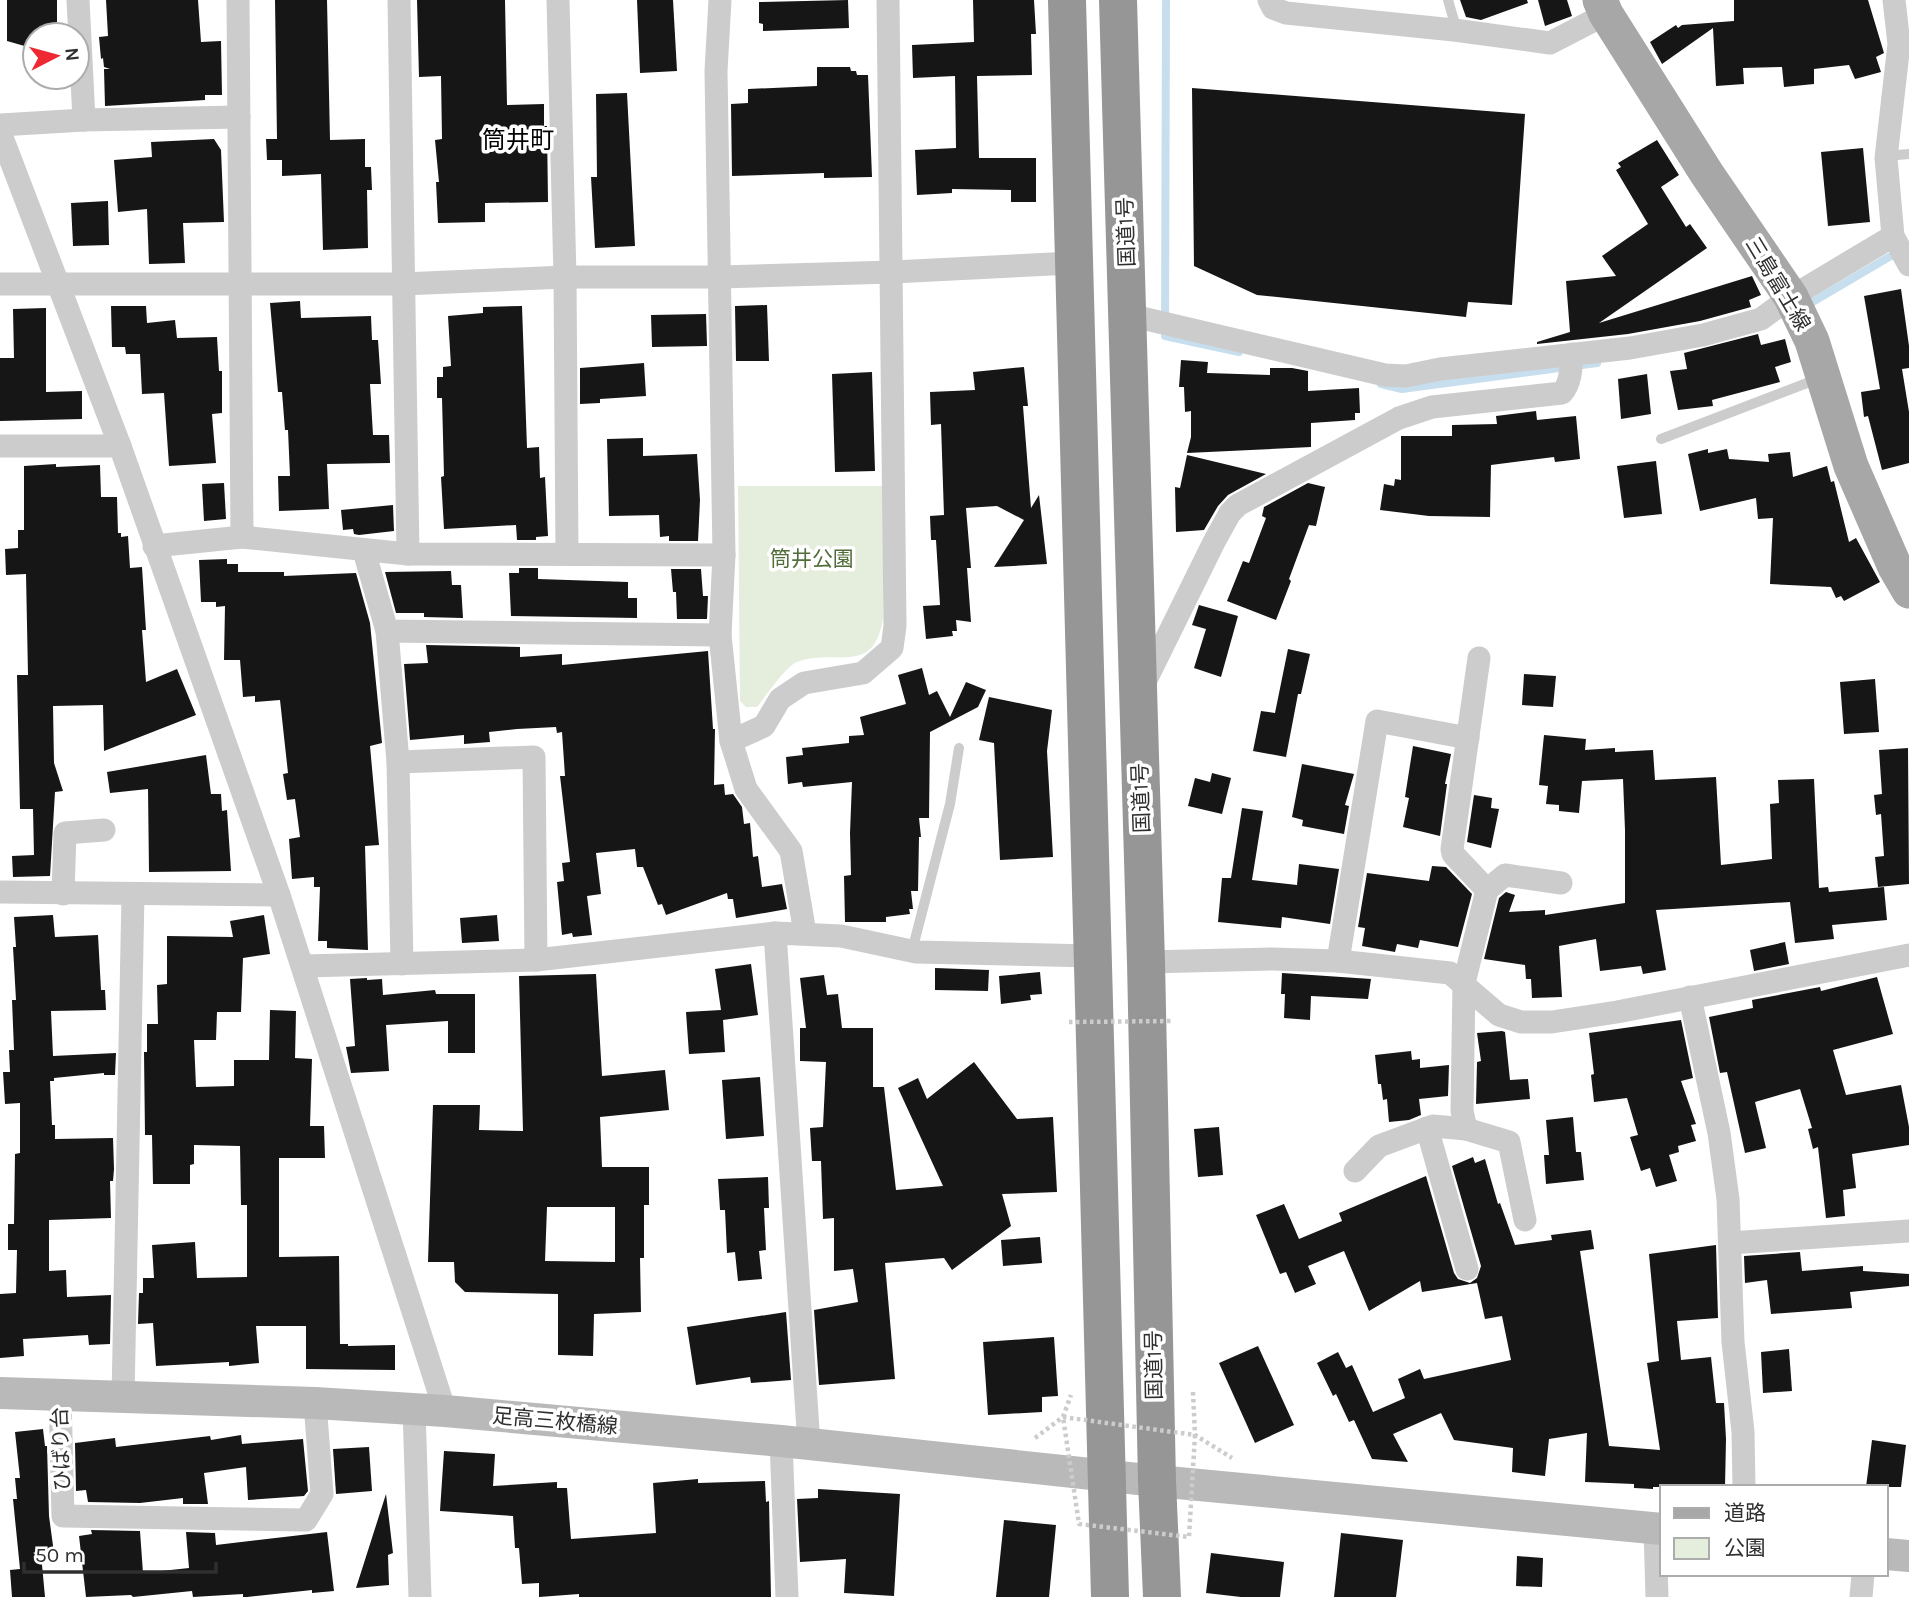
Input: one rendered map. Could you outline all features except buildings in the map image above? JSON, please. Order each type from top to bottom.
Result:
[{"type":"highway","points":[[1067,0],[1110,1597]]},
{"type":"highway","name":"国道1号","points":[[1118,0],[1129,315],[1162,1597]]},
{"type":"main road","name":"三島富士線","points":[[1603,7],[1707,174],[1791,296],[1812,341],[1851,466],[1895,566],[1909,591]]},
{"type":"main road","name":"足高三枚橋線","points":[[0,1393],[315,1403],[445,1411],[1659,1528]]},
{"type":"main road","points":[[1888,1554],[1909,1556]]},
{"type":"street","points":[[78,0],[83,120]]},
{"type":"street","points":[[238,0],[242,537]]},
{"type":"street","points":[[399,0],[408,554]]},
{"type":"street","points":[[558,0],[565,277],[567,554]]},
{"type":"street","points":[[720,0],[716,71],[724,555],[720,635],[731,741],[746,789],[791,851],[806,933]]},
{"type":"street","points":[[731,741],[764,726],[780,699],[804,683],[863,673],[892,648],[895,626],[888,0]]},
{"type":"street","points":[[1269,0],[1273,8],[1286,13],[1550,43],[1603,7]]},
{"type":"street","points":[[1894,0],[1904,45],[1886,156],[1893,236],[1909,265]]},
{"type":"street","points":[[0,125],[83,120],[239,117]]},
{"type":"street","points":[[0,132],[120,446],[304,966],[445,1411]]},
{"type":"street","points":[[1129,315],[1385,375],[1406,376],[1440,369],[1630,348],[1703,335],[1762,319],[1791,296],[1893,236]]},
{"type":"street","points":[[0,284],[403,284],[565,277],[720,277],[892,272],[1072,262]]},
{"type":"street","points":[[1137,697],[1214,542],[1230,513],[1238,505],[1410,414],[1432,407],[1562,393],[1567,388],[1572,354]]},
{"type":"street","points":[[0,446],[120,446]]},
{"type":"street","points":[[154,546],[242,537],[408,554],[724,555]]},
{"type":"street","points":[[365,551],[387,631],[398,762],[402,964]]},
{"type":"street","points":[[387,631],[720,635]]},
{"type":"street","points":[[1479,658],[1453,854],[1487,890]]},
{"type":"street","points":[[1338,961],[1377,721],[1468,738]]},
{"type":"street","points":[[398,762],[534,757],[536,960]]},
{"type":"street","points":[[63,894],[65,833],[104,830]]},
{"type":"street","points":[[1466,1129],[1462,1111],[1464,983],[1487,890],[1505,875],[1561,883]]},
{"type":"street","points":[[0,892],[279,895]]},
{"type":"street","points":[[123,1398],[134,894]]},
{"type":"street","points":[[304,966],[536,960],[775,933],[841,936],[912,951],[1092,956]]},
{"type":"street","points":[[775,933],[795,1443],[787,1597]]},
{"type":"street","points":[[1146,961],[1338,961],[1450,973],[1499,1015],[1521,1022],[1552,1022],[1909,955]]},
{"type":"street","points":[[1690,997],[1719,1133],[1728,1199],[1733,1342],[1743,1432],[1744,1485]]},
{"type":"street","points":[[1355,1171],[1379,1146],[1433,1126],[1466,1129],[1509,1142],[1525,1220]]},
{"type":"street","points":[[1427,1128],[1467,1269]]},
{"type":"street","points":[[1730,1243],[1909,1231]]},
{"type":"street","name":"ひばり台","points":[[60,1396],[63,1516],[306,1520],[322,1494],[315,1403]]},
{"type":"street","points":[[414,1409],[419,1597]]},
{"type":"street","points":[[1657,1597],[1659,1528]]},
{"type":"street","points":[[1861,1597],[1863,1576]]},
{"type":"lane","points":[[1448,0],[1457,31]]},
{"type":"lane","points":[[1886,156],[1909,154]]},
{"type":"lane","points":[[1661,439],[1822,377]]},
{"type":"lane","points":[[912,951],[950,804],[959,748]]},
{"type":"path","points":[[1069,1021],[1174,1021]]},
{"type":"path","points":[[1072,1393],[1063,1417],[1079,1524],[1189,1536],[1195,1435],[1193,1392]]},
{"type":"path","points":[[1035,1438],[1063,1417],[1195,1435],[1232,1458]]},
{"type":"green space","name":"筒井公園","points":[[738,486],[884,486],[883,619],[878,637],[871,649],[861,655],[811,658],[797,662],[782,675],[757,707],[746,707],[740,701]]},
{"type":"waterway","points":[[1166,0],[1165,336],[1239,352]]},
{"type":"waterway","points":[[1804,307],[1889,257],[1899,254]]},
{"type":"waterway","points":[[1381,384],[1402,389],[1597,363]]},
{"type":"district","name":"筒井町","points":[[518,140]]}]
